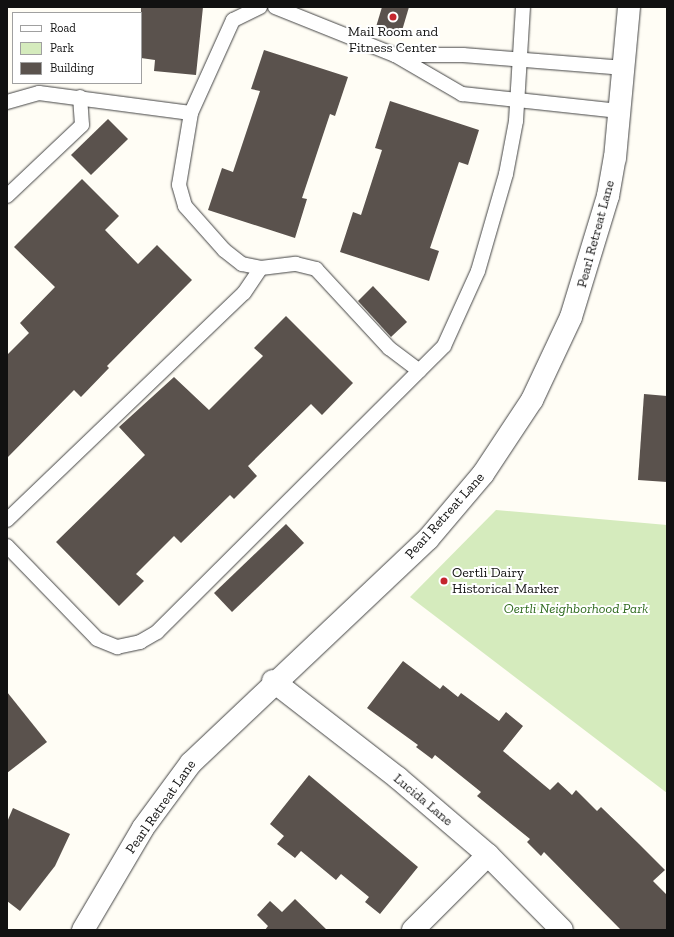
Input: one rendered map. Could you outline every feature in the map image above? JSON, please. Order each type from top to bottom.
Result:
[{"type":"street","name":"Pearl Retreat Lane","points":[[83,930],[143,828],[190,763],[273,682],[428,538],[483,474],[528,407],[552,361],[586,276],[608,196],[624,68],[629,7]]},
{"type":"street","name":"Lucida Lane","points":[[273,682],[398,778],[488,855],[562,930]]},
{"type":"street","points":[[413,930],[488,855]]},
{"type":"lane","points":[[260,7],[233,20],[191,113],[179,185],[185,206],[224,250],[242,264],[261,268],[296,264],[316,269],[394,353],[419,371]]},
{"type":"lane","points":[[275,7],[395,55],[462,94],[619,111]]},
{"type":"lane","points":[[7,546],[97,639],[117,647],[140,642],[157,632],[444,346],[480,264],[506,174],[516,100],[522,7]]},
{"type":"lane","points":[[395,55],[463,55],[518,61],[624,68]]},
{"type":"lane","points":[[7,102],[39,93],[80,97],[191,113]]},
{"type":"lane","points":[[7,196],[82,125],[80,97]]},
{"type":"lane","points":[[7,520],[244,293],[261,268]]},
{"type":"green space","name":"Oertli Neighborhood Park","points":[[496,510],[667,525],[667,793],[410,597]]},
{"type":"building","points":[[141,7],[203,7],[196,75],[154,71],[155,60],[142,58]]},
{"type":"building","name":"Mail Room and Fitness Center","points":[[382,7],[409,7],[401,34],[376,27]]},
{"type":"building","points":[[264,50],[348,77],[335,116],[330,114],[302,198],[307,199],[295,238],[208,210],[222,168],[233,172],[260,91],[251,89]]},
{"type":"building","points":[[390,101],[479,130],[468,165],[459,162],[430,248],[439,251],[429,281],[340,252],[353,212],[361,215],[382,150],[375,148]]},
{"type":"building","points":[[108,119],[128,139],[91,175],[71,155]]},
{"type":"building","points":[[82,179],[119,216],[105,230],[138,264],[157,245],[192,280],[107,366],[109,368],[81,397],[74,390],[7,458],[7,355],[29,333],[20,323],[55,287],[14,247]]},
{"type":"building","points":[[373,286],[407,322],[391,337],[358,301]]},
{"type":"building","points":[[286,316],[353,383],[322,415],[311,404],[248,466],[257,476],[234,499],[230,495],[181,543],[174,536],[136,574],[144,581],[119,606],[56,542],[145,455],[119,427],[174,377],[209,410],[263,356],[254,348]]},
{"type":"building","points":[[644,394],[667,396],[667,482],[638,480]]},
{"type":"building","points":[[286,524],[304,543],[232,612],[214,593]]},
{"type":"building","points":[[403,661],[440,689],[443,685],[458,697],[461,693],[499,721],[506,712],[523,726],[503,751],[550,790],[558,782],[572,795],[576,790],[597,811],[601,807],[665,870],[653,881],[667,895],[667,930],[621,930],[544,852],[541,856],[527,842],[530,839],[477,796],[481,792],[435,755],[432,759],[416,747],[418,745],[367,708]]},
{"type":"building","points":[[7,692],[47,742],[7,773]]},
{"type":"building","points":[[309,775],[418,867],[380,914],[365,902],[369,897],[341,874],[336,880],[301,851],[295,858],[277,844],[284,836],[270,824]]},
{"type":"building","points":[[13,808],[70,834],[55,866],[20,911],[7,901],[7,822]]},
{"type":"building","points":[[295,899],[327,930],[265,930],[268,926],[257,915],[270,901],[282,912]]},
{"type":"place","name":"Mail Room and Fitness Center","points":[[393,17]]},
{"type":"place","name":"Oertli Dairy Historical Marker","points":[[444,581]]}]
